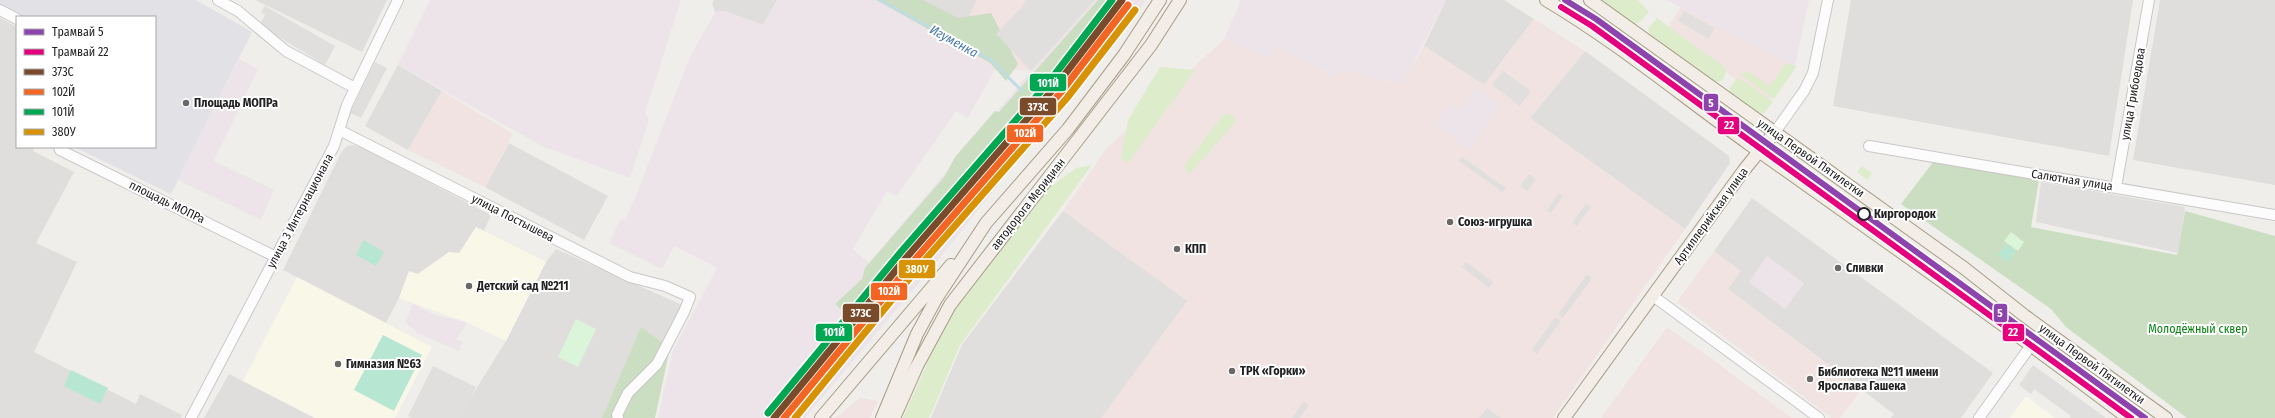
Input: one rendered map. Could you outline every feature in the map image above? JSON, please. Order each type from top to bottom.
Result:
[{"type":"main road","name":"автодорога Меридиан","points":[[882,418],[920,328],[936,299],[986,223],[1068,129],[1124,55],[1160,0]]},
{"type":"main road","name":"автодорога Меридиан","points":[[894,418],[917,366],[950,306],[1151,45],[1180,0]]},
{"type":"main road","name":"улица Первой Пятилетки","points":[[1546,0],[1615,47],[1760,152],[2032,344],[2128,418]]},
{"type":"main road","name":"улица Первой Пятилетки","points":[[1590,0],[1964,268],[2025,316],[2166,418]]},
{"type":"main road","name":"Артиллерийская улица","points":[[1564,418],[1744,170],[1775,132]]},
{"type":"main road","points":[[821,418],[986,223]]},
{"type":"street","points":[[218,0],[238,11],[286,51],[355,88]]},
{"type":"street","name":"улица 3 Интернационала","points":[[191,418],[334,146],[347,105],[398,0]]},
{"type":"street","name":"Артиллерийская улица","points":[[1775,132],[1804,91],[1813,73],[1828,0]]},
{"type":"street","name":"улица Грибоедова","points":[[2116,187],[2148,0]]},
{"type":"street","points":[[0,10],[16,18]]},
{"type":"street","name":"улица Постышева","points":[[339,130],[630,277],[665,286],[690,296],[684,312],[657,364],[628,392],[617,414],[618,418]]},
{"type":"street","name":"Салютная улица","points":[[1869,146],[2275,215]]},
{"type":"street","name":"площадь МОПРа","points":[[60,148],[65,152],[276,257]]},
{"type":"street","points":[[1653,296],[1819,418]]},
{"type":"street","points":[[1979,418],[2032,344]]},
{"type":"shaded area","name":"Площадь МОПРа","points":[[0,0],[196,0],[252,32],[171,194],[76,148],[156,148],[156,16],[16,17],[0,9]]},
{"type":"shaded area","points":[[255,0],[387,0],[362,52]]},
{"type":"shaded area","points":[[430,0],[681,0],[645,113],[649,120],[630,178],[544,147],[398,65]]},
{"type":"shaded area","points":[[714,0],[777,0],[763,25],[724,11],[715,12],[712,3]]},
{"type":"shaded area","points":[[777,0],[876,0],[996,68],[968,118],[956,111],[897,196],[887,191],[853,249],[869,263],[1031,71],[1095,0],[1146,0],[1137,15],[1085,76],[940,258],[805,418],[658,418],[673,350],[717,268],[674,246],[662,269],[609,243],[621,219],[625,220],[689,59],[715,12],[723,11],[763,25]]},
{"type":"shaded area","points":[[876,0],[977,0],[955,45]]},
{"type":"shaded area","points":[[977,0],[1095,0],[1031,71],[996,68],[955,45]]},
{"type":"shaded area","points":[[1026,0],[1095,0],[1031,71],[996,34],[1021,8]]},
{"type":"shaded area","points":[[1241,0],[1446,0],[1402,84],[1340,69],[1336,77],[1276,46],[1267,57],[1224,39]]},
{"type":"shaded area","points":[[1446,0],[1504,0],[1534,19],[1484,85],[1424,46]]},
{"type":"shaded area","points":[[1667,0],[1809,0],[1795,66],[1727,31]]},
{"type":"shaded area","points":[[1851,0],[2133,0],[2109,156],[1833,106]]},
{"type":"shaded area","points":[[2160,0],[2275,0],[2275,185],[2133,160]]},
{"type":"shaded area","points":[[265,6],[335,46],[325,65],[259,25],[265,15],[261,12]]},
{"type":"shaded area","points":[[1681,7],[1795,66],[1769,103],[1666,30]]},
{"type":"shaded area","points":[[1684,11],[1714,28],[1709,39],[1678,21]]},
{"type":"shaded area","points":[[0,18],[16,26],[16,148],[34,148],[33,151],[74,172],[36,243],[77,262],[34,352],[136,404],[140,394],[182,415],[181,418],[0,418]]},
{"type":"shaded area","points":[[1534,19],[1585,51],[1530,118],[1685,229],[1553,418],[931,418],[962,345],[1063,211],[1107,148],[1224,39],[1267,57],[1276,46],[1335,77],[1340,69],[1401,84],[1424,46],[1484,85]]},
{"type":"shaded area","points":[[1585,51],[1729,156],[1730,163],[1685,229],[1530,118]]},
{"type":"shaded area","points":[[239,59],[258,69],[214,161],[274,190],[261,220],[178,180]]},
{"type":"shaded area","points":[[375,62],[387,68],[361,118],[350,113]]},
{"type":"shaded area","points":[[398,65],[442,91],[408,150],[365,126]]},
{"type":"shaded area","points":[[1503,71],[1531,91],[1520,106],[1492,85]]},
{"type":"shaded area","points":[[1475,88],[1500,106],[1469,150],[1434,124],[1450,102],[1460,109]]},
{"type":"shaded area","points":[[442,91],[513,134],[485,187],[408,150]]},
{"type":"shaded area","points":[[509,143],[608,196],[584,240],[485,187]]},
{"type":"shaded area","points":[[353,145],[361,147],[491,215],[484,231],[476,227],[459,254],[449,252],[418,274],[409,272],[399,298],[386,323],[283,270],[342,151],[347,146]]},
{"type":"shaded area","points":[[1462,157],[1506,188],[1502,192],[1459,161]]},
{"type":"shaded area","points":[[1529,174],[1536,179],[1527,191],[1520,186]]},
{"type":"shaded area","points":[[2041,182],[2185,207],[2178,253],[2036,222]]},
{"type":"shaded area","points":[[1559,193],[1563,196],[1551,213],[1547,210]]},
{"type":"shaded area","points":[[1752,198],[1993,373],[1961,418],[1891,418],[1894,414],[1728,289],[1714,251]]},
{"type":"shaded area","points":[[1586,204],[1591,207],[1577,226],[1572,223]]},
{"type":"shaded area","points":[[1063,211],[1187,301],[1101,418],[931,418],[962,345]]},
{"type":"shaded area","name":"Детский сад №211","points":[[476,227],[546,262],[506,341],[466,322],[399,298],[409,271],[418,274],[449,252],[459,253]]},
{"type":"shaded area","points":[[556,249],[682,305],[622,418],[458,418],[506,341],[546,262]]},
{"type":"shaded area","points":[[1714,251],[1741,271],[1728,289],[1861,390],[1840,418],[1832,418],[1677,302]]},
{"type":"shaded area","points":[[1767,256],[1804,283],[1785,309],[1749,282]]},
{"type":"shaded area","points":[[1466,262],[1493,282],[1489,288],[1462,267]]},
{"type":"shaded area","points":[[1587,274],[1592,278],[1563,318],[1558,314]]},
{"type":"shaded area","name":"Гимназия №63","points":[[297,277],[432,347],[395,418],[315,418],[243,381]]},
{"type":"shaded area","points":[[413,304],[435,315],[466,322],[464,329],[456,339],[463,342],[459,351],[417,333],[405,322]]},
{"type":"shaded area","points":[[1555,317],[1561,321],[1537,354],[1532,350]]},
{"type":"shaded area","points":[[1667,327],[1709,357],[1792,418],[1601,418]]},
{"type":"shaded area","points":[[2033,365],[2106,418],[2070,418],[2071,416],[2034,389],[2031,394],[2019,385]]},
{"type":"shaded area","points":[[433,366],[476,387],[461,418],[412,418],[408,416]]},
{"type":"shaded area","points":[[229,374],[243,381],[315,418],[204,418]]},
{"type":"shaded area","points":[[2026,396],[2054,417],[2010,418]]},
{"type":"shaded area","points":[[860,398],[878,401],[870,418],[835,418]]},
{"type":"shaded area","points":[[1304,401],[1309,405],[1300,418],[1292,418]]},
{"type":"shaded area","points":[[1487,408],[1501,418],[1479,418]]},
{"type":"green space","points":[[876,0],[923,0],[958,18],[991,13],[1018,64],[1006,81],[990,63]]},
{"type":"green space","points":[[1098,0],[1110,0],[1048,87],[848,316],[835,304],[862,279],[865,268],[945,176],[955,157],[995,111],[999,112]]},
{"type":"green space","points":[[1601,0],[1638,0],[1649,12],[1640,22],[1634,24]]},
{"type":"green space","points":[[1657,18],[1727,69],[1723,80],[1713,83],[1651,37],[1648,29]]},
{"type":"green space","points":[[1786,63],[1797,66],[1774,99],[1740,74],[1747,71],[1770,86]]},
{"type":"green space","points":[[1160,67],[1195,70],[1128,163],[1121,159],[1128,120]]},
{"type":"green space","points":[[1738,77],[1773,102],[1763,114],[1752,110],[1730,93],[1730,88]]},
{"type":"green space","points":[[1228,113],[1235,118],[1235,123],[1190,173],[1186,171],[1185,165],[1222,116]]},
{"type":"green space","name":"Молодёжный сквер","points":[[1934,161],[2039,180],[2031,227],[2177,255],[2185,211],[2275,236],[2275,418],[2187,418],[2066,327],[2051,309],[1901,204]]},
{"type":"green space","points":[[1092,165],[960,345],[929,418],[903,418],[932,352],[958,304],[1050,187],[1076,168]]},
{"type":"green space","points":[[1862,166],[1872,173],[1867,180],[1857,172]]},
{"type":"green space","points":[[2011,232],[2024,242],[2018,251],[2004,241]]},
{"type":"green space","points":[[364,240],[384,252],[376,266],[356,255]]},
{"type":"green space","points":[[2006,244],[2016,251],[2008,262],[1998,255]]},
{"type":"green space","points":[[576,319],[596,329],[578,367],[558,357]]},
{"type":"green space","points":[[641,327],[670,348],[655,418],[602,418]]},
{"type":"green space","points":[[383,335],[422,355],[394,411],[354,390]]},
{"type":"green space","points":[[71,370],[108,388],[100,404],[64,386]]},
{"type":"waterway","name":"Игуменка","points":[[880,0],[992,61],[1022,91]]},
{"type":"railway","points":[[784,418],[854,333],[1072,79],[1131,0]]},
{"type":"tram line","name":"5","points":[[1565,0],[1596,19],[2145,418]]},
{"type":"tram line","name":"22","points":[[1561,7],[1592,26],[2131,418]]},
{"type":"transit line","name":"101Й","points":[[768,413],[900,253],[1049,82],[1112,0]]},
{"type":"transit line","name":"373C","points":[[774,418],[906,258],[1055,87],[1122,0]]},
{"type":"transit line","name":"102Й","points":[[784,418],[912,263],[1061,92],[1128,5]]},
{"type":"transit line","name":"380У","points":[[795,418],[918,268],[1067,98],[1135,10]]},
{"type":"place","name":"Площадь МОПРа","points":[[186,103]]},
{"type":"place","name":"Киргородок","points":[[1864,214]]},
{"type":"place","name":"Союз-игрушка","points":[[1450,222]]},
{"type":"place","name":"КПП","points":[[1177,249]]},
{"type":"place","name":"Сливки","points":[[1838,268]]},
{"type":"place","name":"Детский сад №211","points":[[469,286]]},
{"type":"place","name":"Гимназия №63","points":[[338,364]]},
{"type":"place","name":"ТРК «Горки»","points":[[1232,371]]},
{"type":"place","name":"Библиотека №11 имени Ярослава Гашека","points":[[1810,379]]}]
